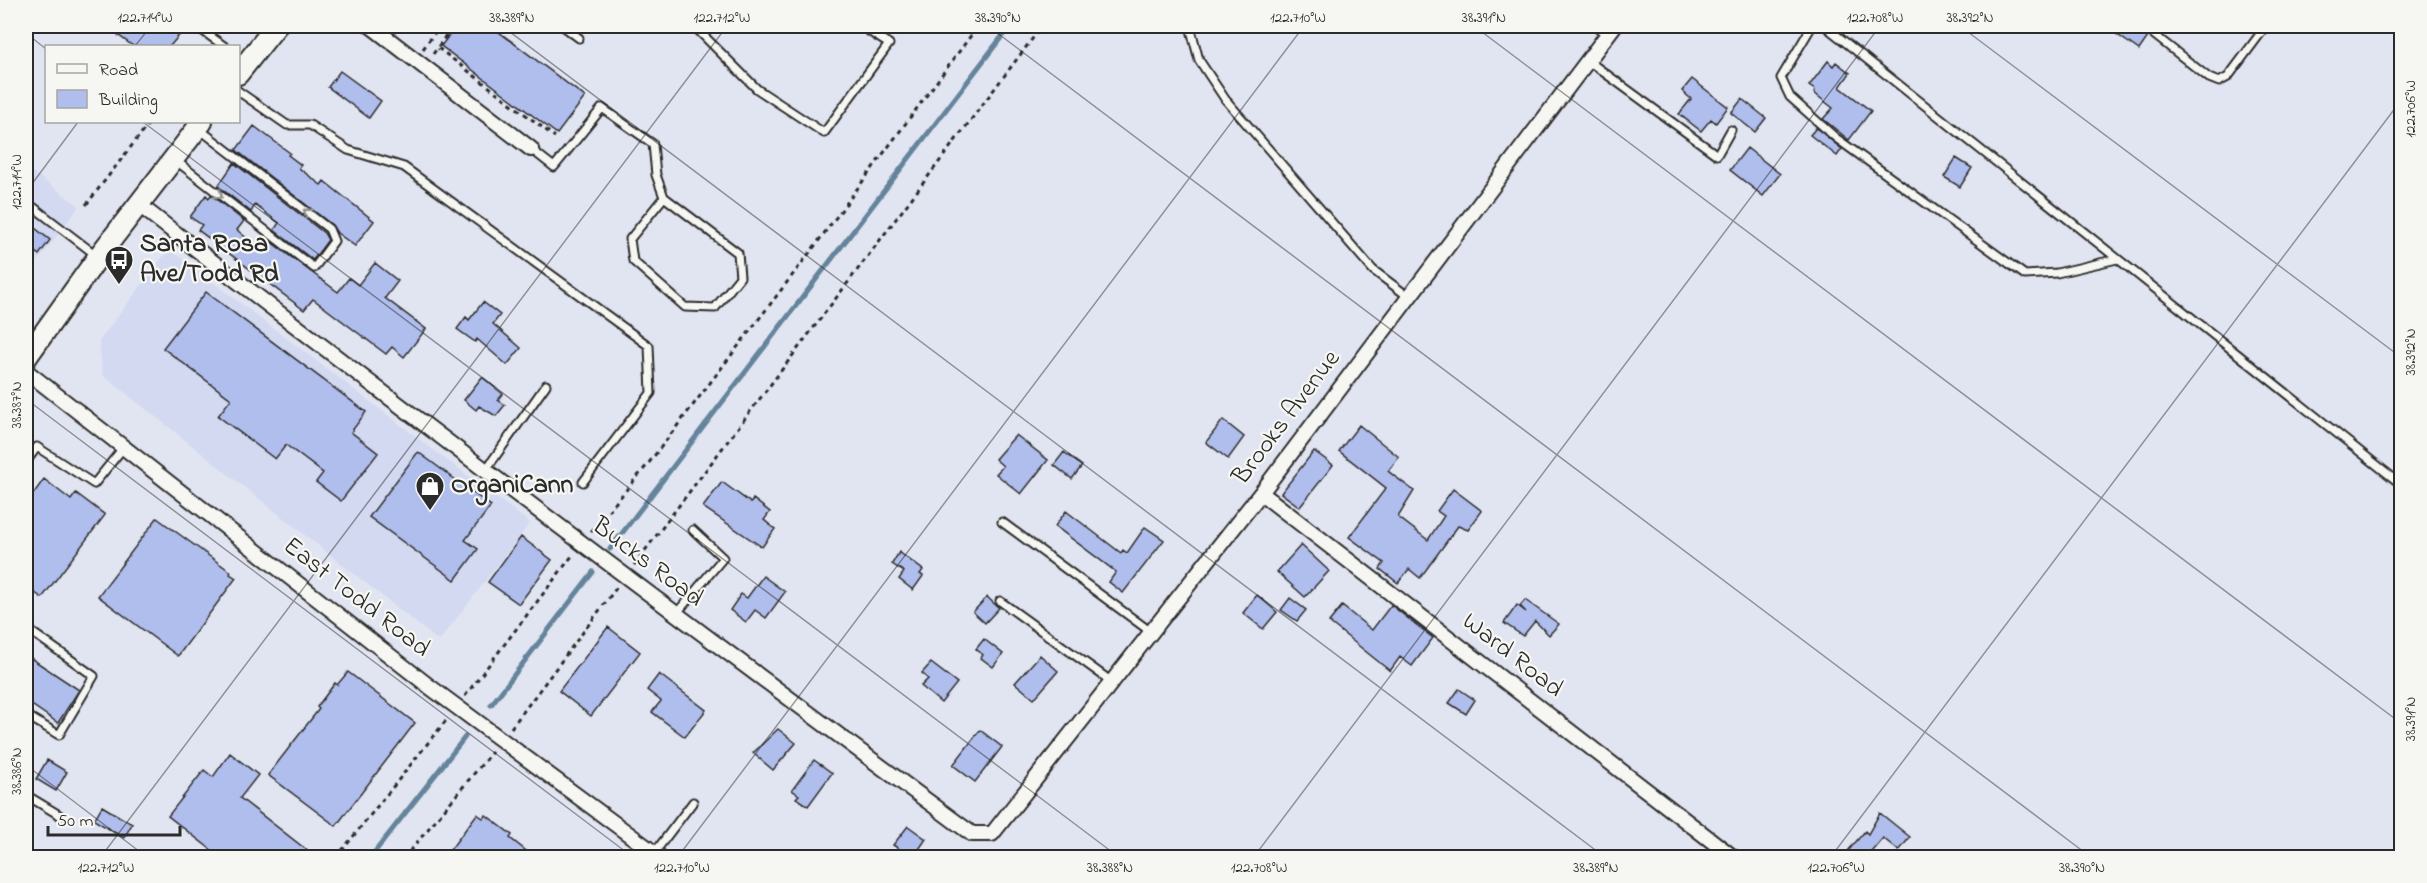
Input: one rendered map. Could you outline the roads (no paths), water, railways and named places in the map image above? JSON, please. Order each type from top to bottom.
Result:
[{"type":"main road","points":[[241,65],[275,26]]},
{"type":"main road","points":[[26,358],[98,257],[200,124]]},
{"type":"street","points":[[371,26],[531,149]]},
{"type":"street","name":"Brooks Avenue","points":[[992,834],[1261,493],[1610,30]]},
{"type":"street","name":"Bucks Road","points":[[138,204],[675,615],[972,834],[992,834]]},
{"type":"street","name":"East Todd Road","points":[[26,371],[457,707],[658,855]]},
{"type":"street","name":"Ward Road","points":[[1261,493],[1734,858]]},
{"type":"lane","points":[[196,26],[223,45]]},
{"type":"lane","points":[[563,26],[579,38]]},
{"type":"lane","points":[[694,26],[757,89],[824,133],[889,44],[861,26]]},
{"type":"lane","points":[[1190,26],[1199,60],[1218,91],[1373,270],[1409,297]]},
{"type":"lane","points":[[1595,26],[1610,30]]},
{"type":"lane","points":[[1812,26],[1781,78],[1790,97],[1836,138],[2025,275],[2057,273],[2117,259]]},
{"type":"lane","points":[[1825,26],[2402,485]]},
{"type":"lane","points":[[2143,26],[2209,78],[2219,82],[2228,77],[2266,26]]},
{"type":"lane","points":[[1587,60],[1717,155],[1731,130]]},
{"type":"lane","points":[[240,92],[287,125],[310,125],[348,150],[404,167],[649,346],[651,393],[583,482]]},
{"type":"lane","points":[[531,149],[554,167],[602,108],[653,144],[656,175],[664,197],[738,253],[740,277],[715,308],[685,307],[633,261],[630,239],[664,197]]},
{"type":"lane","points":[[173,159],[314,268],[334,241],[329,229],[200,124]]},
{"type":"lane","points":[[26,205],[32,206],[98,257]]},
{"type":"lane","points":[[486,471],[546,385]]},
{"type":"lane","points":[[26,462],[37,447],[94,484],[123,448]]},
{"type":"lane","points":[[1002,522],[1151,632]]},
{"type":"lane","points":[[675,615],[723,558],[693,530]]},
{"type":"lane","points":[[1000,601],[1112,682]]},
{"type":"lane","points":[[26,628],[94,676],[58,735],[26,715]]},
{"type":"lane","points":[[26,795],[61,816]]},
{"type":"lane","points":[[658,855],[693,802]]},
{"type":"waterway","points":[[610,549],[1010,26]]},
{"type":"waterway","points":[[491,705],[593,572]]},
{"type":"waterway","points":[[370,858],[465,737]]},
{"type":"place","name":"Santa Rosa Ave/Todd Rd","points":[[119,286]]},
{"type":"place","name":"OrganiCann","points":[[430,512]]}]
